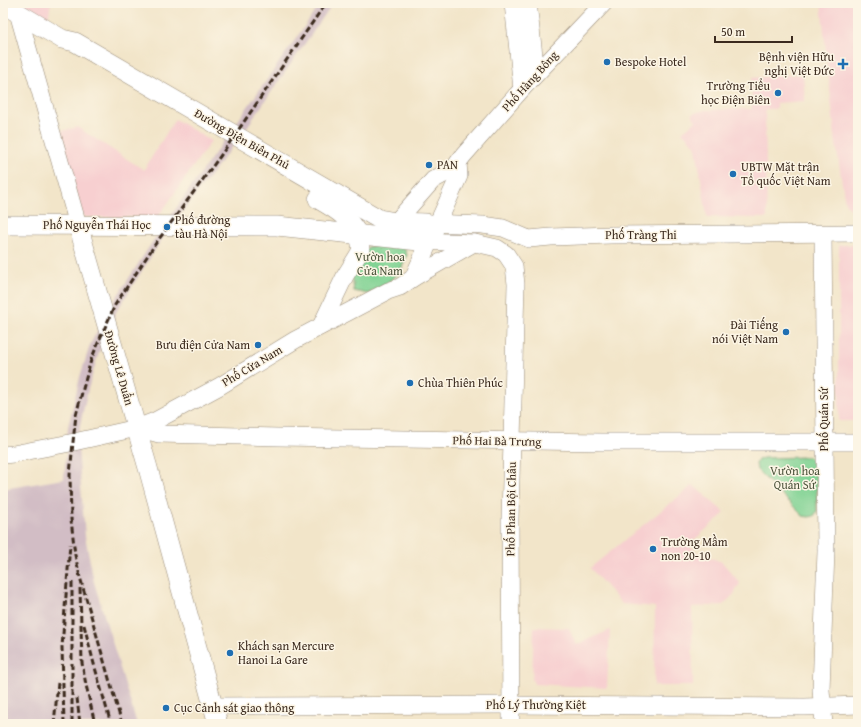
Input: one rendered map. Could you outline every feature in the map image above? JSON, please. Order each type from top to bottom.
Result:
[{"type":"main road","name":"Đường Điện Biên Phủ","points":[[10,9],[62,39],[75,42],[379,219],[396,222],[429,232]]},
{"type":"main road","name":"Đường Điện Biên Phủ","points":[[62,39],[68,50],[339,211],[350,222],[358,234]]},
{"type":"main road","name":"Phố Nguyễn Thái Học","points":[[3,225],[277,226],[358,234],[429,232]]},
{"type":"main road","name":"Đường Lê Duẩn","points":[[78,225],[137,428],[216,715]]},
{"type":"street","points":[[512,3],[522,89]]},
{"type":"street","points":[[528,3],[536,73]]},
{"type":"street","name":"Phố Hàng Bông","points":[[429,232],[449,175],[536,73],[604,3]]},
{"type":"street","name":"Đường Lê Duẩn","points":[[10,9],[78,225]]},
{"type":"street","points":[[396,222],[433,180],[456,166]]},
{"type":"street","name":"Phố Tràng Thi","points":[[429,232],[483,225],[503,228],[529,239],[611,235],[858,233]]},
{"type":"street","points":[[413,278],[429,232]]},
{"type":"street","name":"Phố Phan Bội Châu","points":[[429,232],[443,242],[475,243],[497,248],[506,254],[514,266],[516,284],[510,519],[510,724]]},
{"type":"street","name":"Phố Cửa Nam","points":[[388,291],[395,281],[404,275],[429,232]]},
{"type":"street","points":[[321,326],[345,276],[361,249],[358,234]]},
{"type":"street","name":"Phố Quán Sứ","points":[[823,234],[826,551],[821,690],[824,724]]},
{"type":"street","name":"Phố Cửa Nam","points":[[3,455],[137,428],[155,421],[220,386],[295,340],[388,291],[400,287],[475,243]]},
{"type":"street","points":[[345,276],[345,290],[348,295],[354,298],[372,300]]},
{"type":"street","name":"Phố Hai Bà Trưng","points":[[137,428],[159,434],[512,441],[858,442]]},
{"type":"street","name":"Phố Lý Thường Kiệt","points":[[216,715],[511,705],[822,706],[858,704]]},
{"type":"shaded area","points":[[21,3],[51,3],[48,19]]},
{"type":"shaded area","points":[[321,3],[333,3],[245,130],[164,236],[116,312],[99,352],[88,389],[80,425],[78,449],[85,536],[94,582],[137,724],[3,724],[3,489],[64,479],[68,427],[80,377],[90,345],[105,315],[153,241]]},
{"type":"shaded area","name":"Bệnh viện Hữu nghị Việt Đức","points":[[821,3],[858,3],[858,215],[856,215],[845,203],[835,137]]},
{"type":"shaded area","name":"UBTW Mặt trận Tổ quốc Việt Nam","points":[[803,74],[805,101],[777,103],[777,109],[765,109],[767,218],[707,217],[696,148],[695,145],[682,132],[696,121],[691,114],[704,110],[752,109],[752,78]]},
{"type":"shaded area","points":[[175,119],[211,141],[158,217],[85,217],[82,215],[58,132],[77,127],[144,170]]},
{"type":"shaded area","points":[[839,245],[858,245],[858,421],[839,421]]},
{"type":"shaded area","name":"Trường Mầm non 20-10","points":[[693,485],[725,513],[688,545],[698,553],[722,562],[740,583],[734,594],[723,605],[692,607],[693,686],[654,686],[655,607],[622,604],[590,568]]},
{"type":"shaded area","points":[[534,627],[569,628],[576,645],[610,630],[607,688],[534,684],[532,679]]},
{"type":"green space","name":"Vườn hoa Cửa Nam","points":[[386,243],[403,244],[407,255],[400,272],[386,284],[368,294],[354,291],[352,276],[368,247]]},
{"type":"green space","name":"Vườn hoa Quán Sứ","points":[[809,457],[815,467],[817,482],[817,511],[814,516],[809,517],[803,516],[757,470],[756,464],[758,460],[763,458]]},
{"type":"railway","points":[[122,724],[80,577],[75,555],[71,519],[70,475],[76,415],[91,360],[115,305],[156,243],[221,155],[326,3]]},
{"type":"railway","points":[[64,724],[62,647],[70,544]]},
{"type":"railway","points":[[72,582],[72,724]]},
{"type":"railway","points":[[80,588],[82,663],[95,724]]},
{"type":"railway","points":[[84,625],[111,724]]},
{"type":"railway","points":[[54,724],[58,683]]},
{"type":"railway","points":[[77,698],[80,724]]},
{"type":"place","name":"Bespoke Hotel","points":[[607,62]]},
{"type":"place","name":"Bệnh viện Hữu nghị Việt Đức","points":[[843,64]]},
{"type":"place","name":"Trường Tiểu học Điện Biên","points":[[778,93]]},
{"type":"place","name":"PAN","points":[[429,165]]},
{"type":"place","name":"UBTW Mặt trận Tổ quốc Việt Nam","points":[[733,174]]},
{"type":"place","name":"Phố đường tàu Hà Nội","points":[[167,227]]},
{"type":"place","name":"Đài Tiếng nói Việt Nam","points":[[786,332]]},
{"type":"place","name":"Bưu điện Cửa Nam","points":[[258,345]]},
{"type":"place","name":"Chùa Thiên Phúc","points":[[410,383]]},
{"type":"place","name":"Trường Mầm non 20-10","points":[[653,549]]},
{"type":"place","name":"Khách sạn Mercure Hanoi La Gare","points":[[230,653]]},
{"type":"place","name":"Cục Cảnh sát giao thông","points":[[166,708]]}]
